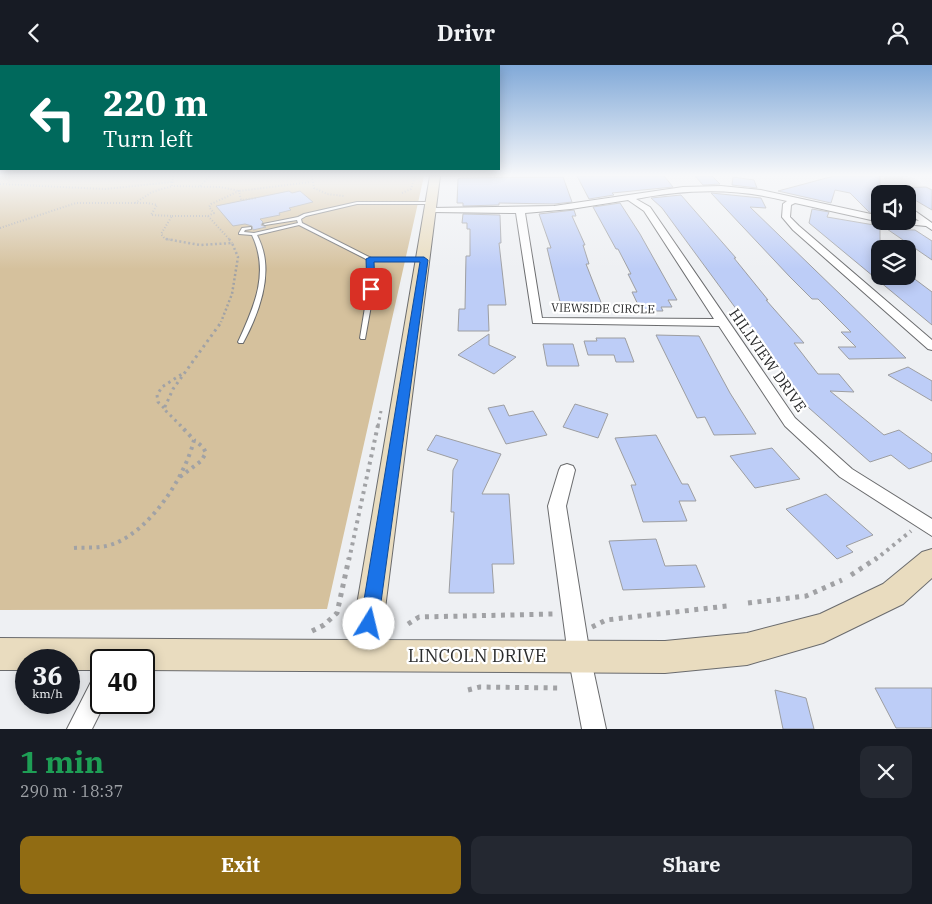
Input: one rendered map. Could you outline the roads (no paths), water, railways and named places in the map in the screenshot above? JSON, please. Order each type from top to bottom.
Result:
[{"type":"street","points":[[364,655],[431,207]]},
{"type":"street","points":[[453,207],[520,210],[576,207]]},
{"type":"street","name":"HILLVIEW DRIVE","points":[[644,207],[647,209],[790,422],[846,473],[932,528]]},
{"type":"street","points":[[787,207],[786,217],[796,228],[932,346]]},
{"type":"street","points":[[817,207],[871,218]]},
{"type":"street","name":"VIEWSIDE CIRCLE","points":[[520,210],[537,321],[722,323]]},
{"type":"street","points":[[916,214],[929,225]]},
{"type":"street","points":[[916,223],[929,225]]},
{"type":"street","points":[[566,470],[557,506],[579,655],[594,729]]},
{"type":"street","name":"LINCOLN DRIVE","points":[[155,657],[579,655],[665,657],[747,649],[823,628],[893,594],[932,561]]},
{"type":"street","name":"LINCOLN DRIVE","points":[[0,654],[90,656]]},
{"type":"street","points":[[79,729],[90,708]]},
{"type":"lane","points":[[265,224],[299,218],[341,207]]},
{"type":"lane","points":[[299,218],[300,224]]},
{"type":"lane","points":[[249,227],[241,233],[254,234],[300,224],[370,259],[424,260]]},
{"type":"lane","points":[[241,342],[257,303],[263,271],[261,245],[254,234]]},
{"type":"lane","points":[[363,338],[371,289],[370,259]]}]
